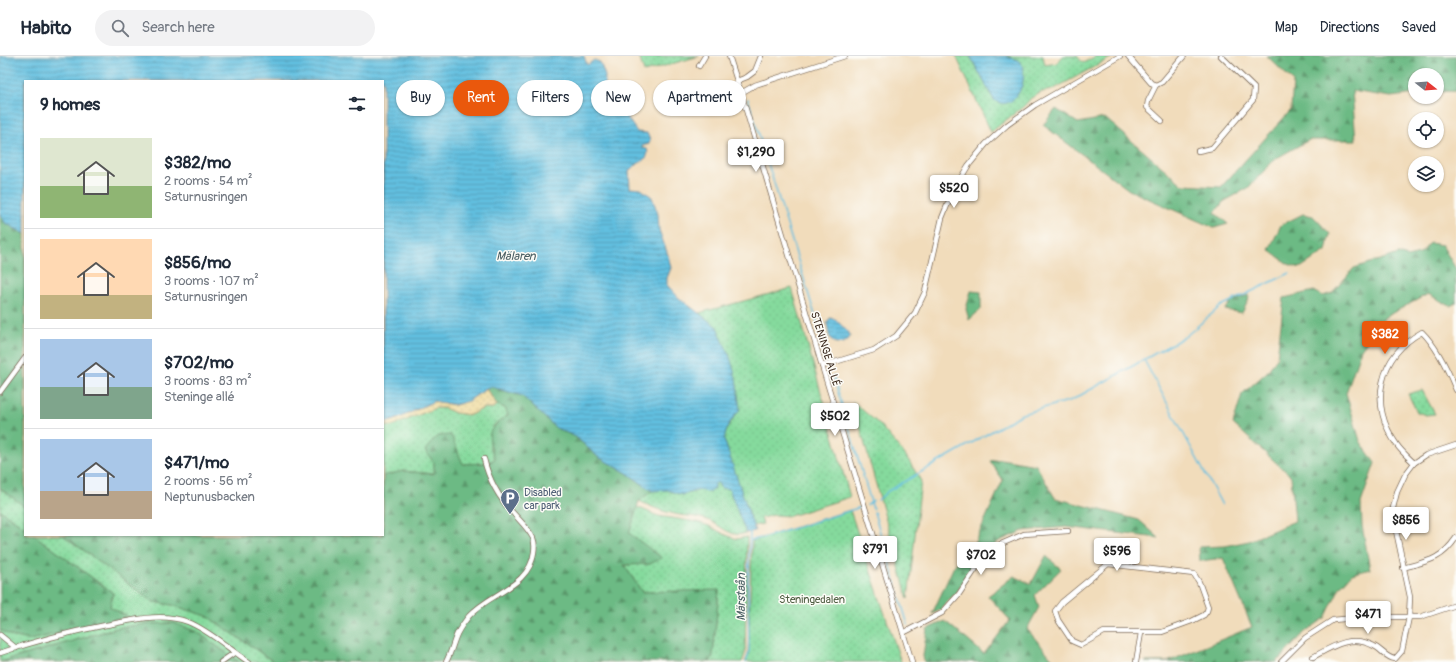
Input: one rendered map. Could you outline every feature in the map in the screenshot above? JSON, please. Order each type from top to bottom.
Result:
[{"type":"street","points":[[699,66],[704,56]]},
{"type":"street","name":"STENINGE ALLÉ","points":[[729,56],[738,80]]},
{"type":"street","points":[[741,80],[747,78],[755,71],[761,56]]},
{"type":"street","points":[[746,91],[755,85],[845,56]]},
{"type":"street","points":[[822,366],[874,350],[896,336],[915,313],[925,292],[942,218],[953,191],[968,166],[986,144],[1035,105],[1120,56]]},
{"type":"street","points":[[1128,56],[1151,83],[1156,85]]},
{"type":"street","points":[[1162,122],[1147,107],[1148,101],[1156,85],[1162,82],[1184,56]]},
{"type":"street","points":[[1198,151],[1212,148],[1253,100],[1254,88],[1221,56]]},
{"type":"street","name":"STENINGE ALLÉ","points":[[746,107],[822,366],[912,662]]},
{"type":"street","points":[[1414,463],[1397,445],[1387,427],[1382,413],[1380,396],[1388,365],[1403,345],[1422,332],[1429,339],[1447,368],[1456,390]]},
{"type":"street","points":[[0,392],[24,359]]},
{"type":"street","points":[[1313,657],[1338,643],[1350,641],[1362,641],[1375,646],[1390,658],[1394,659],[1402,651],[1409,617],[1410,596],[1395,526],[1393,508],[1397,492],[1405,475],[1414,463],[1426,455],[1456,445]]},
{"type":"street","points":[[446,662],[451,653],[457,633],[470,616],[491,599],[518,582],[529,569],[533,558],[535,542],[530,530],[513,513],[497,492],[491,482],[484,459]]},
{"type":"street","points":[[903,633],[942,613],[959,594],[979,564],[1001,544],[1024,534],[1068,531]]},
{"type":"street","points":[[1404,568],[1440,556],[1456,538]]},
{"type":"street","points":[[1108,564],[1194,574],[1199,582],[1208,607],[1204,615],[1162,632],[1141,633],[1104,632],[1081,645],[1072,641],[1058,620],[1055,611],[1062,602],[1102,567],[1108,564]]},
{"type":"street","points":[[1281,662],[1305,638],[1333,620],[1366,616],[1420,617],[1456,605]]},
{"type":"street","points":[[0,653],[74,632],[141,619],[174,618],[188,622],[200,628],[249,662]]},
{"type":"street","points":[[1136,662],[1141,633]]},
{"type":"street","points":[[0,635],[16,648]]},
{"type":"street","points":[[221,662],[234,653]]},
{"type":"green space","points":[[639,56],[699,56],[644,72]]},
{"type":"green space","points":[[956,56],[970,56],[994,100],[1017,95],[1023,81],[1016,59],[1006,56],[1043,56],[1045,65],[1057,63],[1063,56],[1077,56],[1083,63],[1096,56],[1114,56],[1052,90],[1042,92],[1031,98],[1024,106],[991,132]]},
{"type":"green space","points":[[1267,56],[1456,56],[1456,91],[1444,92],[1444,68],[1408,68],[1408,95],[1391,97],[1352,91],[1356,140],[1309,140],[1275,159],[1248,188],[1223,202],[1215,213],[1228,224],[1214,228],[1129,190],[1043,125],[1056,109],[1078,123],[1105,118],[1183,185],[1221,187],[1291,110],[1293,81]]},
{"type":"green space","points":[[0,214],[5,223],[24,233],[24,506],[0,488]]},
{"type":"green space","points":[[1303,214],[1313,216],[1330,234],[1326,251],[1300,268],[1288,264],[1269,250],[1281,225]]},
{"type":"green space","points":[[1430,243],[1442,245],[1456,269],[1456,303],[1450,306],[1428,294],[1385,317],[1361,349],[1346,393],[1360,441],[1375,463],[1361,503],[1362,526],[1370,569],[1352,574],[1340,587],[1325,618],[1305,632],[1277,662],[1167,662],[1252,627],[1223,558],[1200,561],[1199,547],[1225,546],[1249,541],[1295,521],[1291,476],[1233,424],[1242,394],[1267,372],[1277,358],[1284,298],[1314,291],[1323,296],[1332,293],[1354,268],[1399,254],[1407,257],[1420,254]]},
{"type":"green space","points":[[792,288],[850,497],[790,516],[774,515],[761,518],[763,524],[753,526],[724,439],[728,426],[740,409],[717,327],[699,313]]},
{"type":"green space","points":[[971,291],[981,292],[981,309],[969,320],[966,309]]},
{"type":"green space","points":[[1249,295],[1248,301],[1242,313],[1225,310],[1232,301]]},
{"type":"green space","points":[[492,387],[522,396],[556,428],[576,437],[598,457],[627,473],[652,491],[639,501],[629,533],[662,558],[650,564],[624,565],[642,592],[719,590],[713,655],[710,662],[274,662],[207,616],[172,605],[153,602],[64,536],[384,536],[384,476],[403,471],[434,474],[434,463],[425,450],[437,436],[451,435],[463,464],[486,463],[495,459],[489,438],[490,433],[495,425],[508,415],[505,408],[497,405],[486,389]]},
{"type":"green space","points":[[1422,390],[1435,414],[1426,415],[1417,412],[1408,394]]},
{"type":"green space","points":[[853,402],[879,424],[906,456],[921,481],[908,599]]},
{"type":"green space","points":[[497,405],[505,408],[508,415],[493,426],[490,446],[495,459],[486,463],[462,464],[451,436],[425,450],[434,463],[435,474],[403,471],[384,476],[384,426],[392,426],[435,408],[444,408],[456,413],[470,415],[484,408],[493,408]]},
{"type":"green space","points":[[1001,459],[1036,465],[1055,498],[1139,520],[1159,538],[1066,527],[1023,531],[999,541],[976,561],[957,592],[940,610],[932,614],[954,566],[975,542],[1003,480],[990,461]]},
{"type":"green space","points":[[717,482],[729,489],[746,533],[731,533],[715,523],[705,519],[667,512],[639,501],[652,491],[667,490],[682,495],[700,490]]},
{"type":"green space","points":[[0,488],[24,506],[24,527],[0,510]]},
{"type":"green space","points":[[637,507],[658,516],[697,522],[737,539],[747,537],[745,654],[742,662],[710,662],[713,655],[719,591],[642,592],[624,565],[650,564],[629,533]]},
{"type":"green space","points":[[0,510],[24,527],[24,536],[35,536],[113,593],[110,607],[128,617],[30,640],[11,636],[0,630]]},
{"type":"green space","name":"Steningedalen","points":[[850,510],[901,662],[745,662],[748,655],[752,541]]},
{"type":"green space","points":[[35,536],[64,536],[153,602],[172,605],[207,616],[274,662],[239,662],[197,632],[174,623],[146,624],[117,628],[0,662],[0,630],[11,636],[30,640],[128,617],[110,607],[113,593]]},
{"type":"green space","points":[[1046,556],[1061,569],[1035,595],[1039,607],[1027,629],[1055,662],[924,662],[923,656],[927,629],[945,621],[984,654],[1010,620],[988,596],[1014,576],[1031,584]]},
{"type":"green space","points":[[174,623],[197,632],[239,662],[1,662],[117,628],[146,624]]},
{"type":"sand","points":[[486,389],[497,405],[493,408],[484,408],[470,415],[456,413],[444,408],[435,408],[392,426],[384,426],[384,423],[395,420],[434,401],[455,405],[468,401]]},
{"type":"water","name":"Mälaren","points":[[0,56],[584,56],[587,65],[594,60],[600,62],[605,76],[605,80],[591,80],[591,116],[626,116],[637,132],[647,133],[650,140],[649,144],[642,146],[642,148],[647,149],[648,153],[645,159],[629,171],[630,188],[641,189],[652,197],[658,214],[659,230],[671,268],[667,278],[667,285],[679,298],[717,327],[730,357],[736,378],[740,409],[728,425],[724,439],[755,531],[746,533],[729,489],[721,488],[717,482],[715,484],[715,489],[707,492],[699,490],[682,495],[667,490],[652,491],[627,473],[598,457],[576,437],[556,428],[522,396],[492,387],[486,389],[468,401],[455,405],[434,401],[395,420],[384,423],[384,80],[24,80],[24,233],[5,223],[0,214]]},
{"type":"water","points":[[970,56],[1006,56],[1020,62],[1024,76],[1019,92],[1014,99],[1002,103],[994,100]]},
{"type":"water","points":[[830,318],[838,322],[850,334],[850,337],[844,343],[836,343],[831,339],[827,323]]},
{"type":"waterway","points":[[748,99],[828,357]]},
{"type":"waterway","points":[[878,500],[888,491],[1022,414],[1072,400],[1186,336],[1221,306],[1290,273]]},
{"type":"waterway","points":[[1144,360],[1222,505]]},
{"type":"waterway","points":[[833,375],[873,509]]},
{"type":"waterway","points":[[867,505],[873,501]]},
{"type":"waterway","points":[[763,538],[861,507]]},
{"type":"waterway","points":[[874,512],[908,625]]},
{"type":"waterway","name":"Märstaån","points":[[746,662],[749,652],[748,586],[750,532]]},
{"type":"waterway","points":[[751,540],[761,538]]},
{"type":"place","name":"Disabled car park","points":[[510,515]]}]
